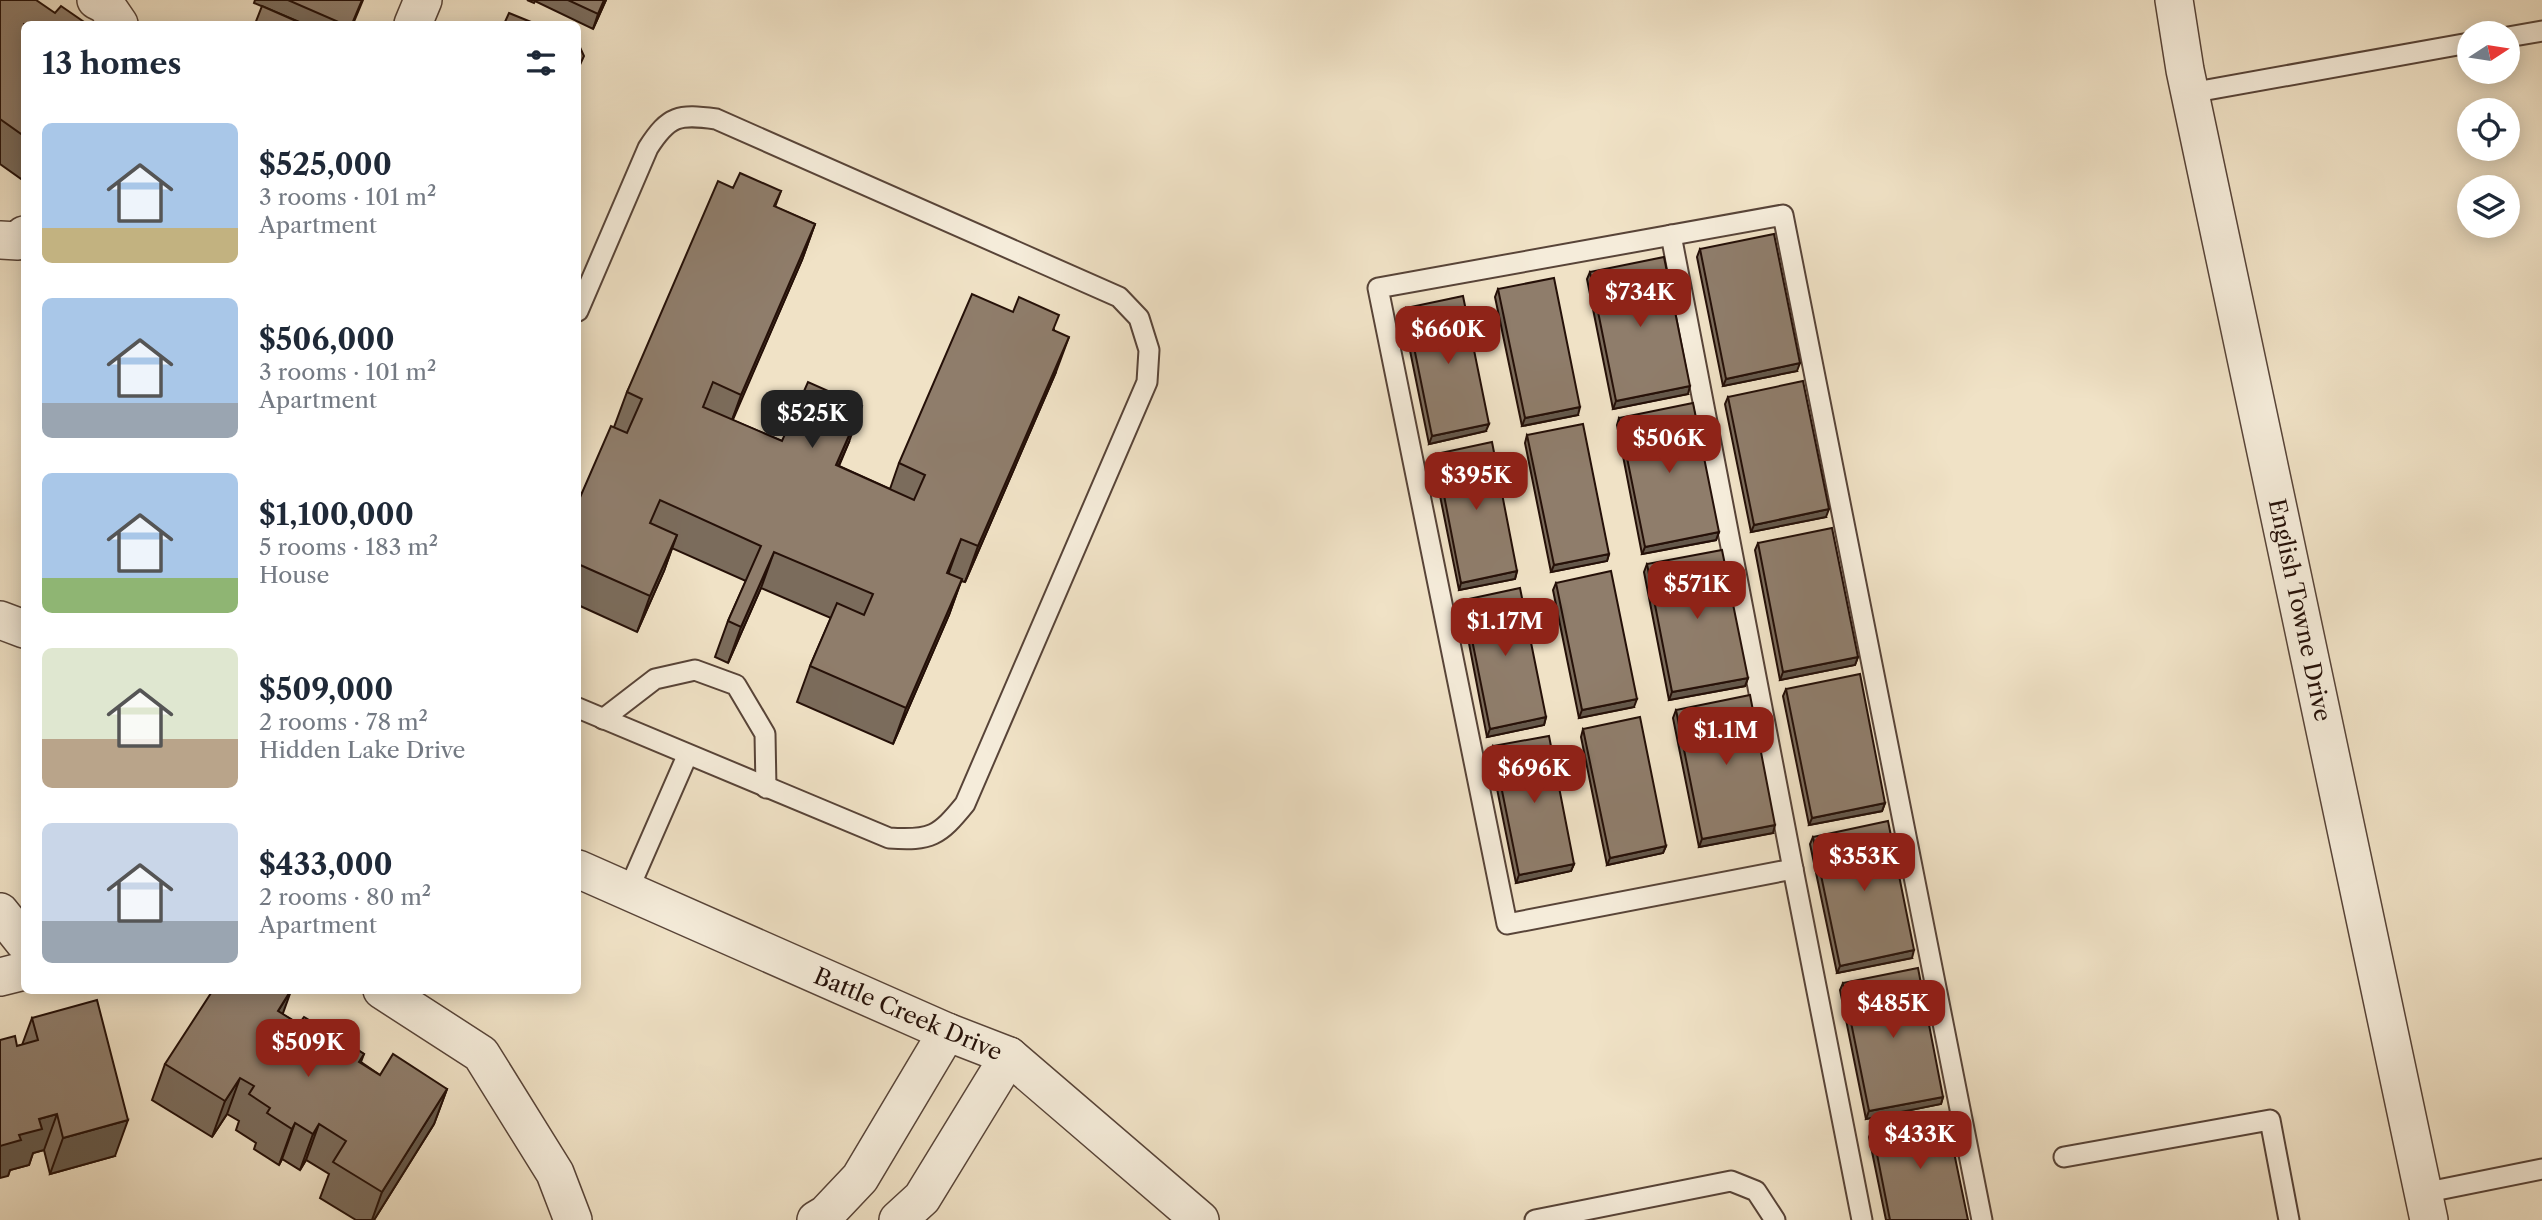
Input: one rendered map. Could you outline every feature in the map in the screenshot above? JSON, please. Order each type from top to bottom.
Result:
[{"type":"street","points":[[96,0],[106,5],[117,21]]},
{"type":"street","points":[[415,21],[423,0]]},
{"type":"street","name":"English Towne Drive","points":[[2174,0],[2190,93],[2426,1206]]},
{"type":"street","points":[[0,240],[18,241],[21,238]]},
{"type":"street","points":[[0,620],[21,628]]},
{"type":"street","name":"Battle Creek Drive","points":[[581,870],[947,1032],[1009,1056],[1200,1220]]},
{"type":"street","points":[[0,912],[21,938]]},
{"type":"street","points":[[0,977],[21,972]]},
{"type":"street","points":[[388,994],[481,1054],[555,1173],[573,1220]]},
{"type":"street","points":[[816,1220],[826,1214],[860,1178],[947,1032]]},
{"type":"street","points":[[898,1220],[922,1198],[1009,1056]]},
{"type":"lane","points":[[2520,35],[2542,31]]},
{"type":"lane","points":[[2190,93],[2457,46]]},
{"type":"lane","points":[[581,304],[648,148],[662,126],[689,116],[716,119],[1119,298],[1139,318],[1149,350],[1146,382],[965,804],[946,828],[920,840],[890,838],[581,709]]},
{"type":"lane","points":[[1793,869],[1507,924],[1378,288],[1783,215],[1982,1220]]},
{"type":"lane","points":[[1671,235],[1862,1220]]},
{"type":"lane","points":[[603,719],[655,679],[695,670],[736,685],[765,734],[766,788]]},
{"type":"lane","points":[[628,891],[687,755]]},
{"type":"lane","points":[[2064,1157],[2270,1120],[2289,1220]]},
{"type":"lane","points":[[2426,1206],[2542,1169]]},
{"type":"lane","points":[[1535,1220],[1731,1181],[1756,1191],[1775,1220]]},
{"type":"building","points":[[0,0],[36,0],[55,13],[61,6],[83,21],[21,21],[21,134],[0,119]]},
{"type":"building","points":[[288,0],[362,0],[353,21],[336,21]]},
{"type":"building","points":[[568,0],[604,0],[598,14]]},
{"type":"building","points":[[262,6],[296,21],[256,21]]},
{"type":"building","points":[[509,13],[529,21],[505,21]]},
{"type":"building","points":[[740,173],[781,191],[774,206],[815,224],[741,395],[713,382],[703,407],[782,441],[808,382],[862,406],[836,465],[914,500],[925,475],[899,463],[972,294],[1013,312],[1019,297],[1059,315],[1053,330],[1069,337],[978,546],[961,539],[947,573],[962,579],[906,708],[810,666],[837,603],[864,615],[873,594],[774,552],[741,627],[728,621],[761,546],[660,500],[650,523],[677,535],[650,596],[581,565],[581,495],[611,426],[627,433],[642,399],[627,392],[718,181],[733,188]]},
{"type":"building","points":[[1774,234],[1800,363],[1726,379],[1700,249]]},
{"type":"building","points":[[1664,257],[1690,386],[1616,401],[1590,272]]},
{"type":"building","points":[[1554,278],[1580,407],[1525,418],[1498,289]]},
{"type":"building","points":[[1463,296],[1489,424],[1432,436],[1406,308]]},
{"type":"building","points":[[1803,381],[1829,509],[1754,525],[1728,397]]},
{"type":"building","points":[[1693,403],[1719,532],[1645,547],[1619,418]]},
{"type":"building","points":[[1583,424],[1609,554],[1554,565],[1527,435]]},
{"type":"building","points":[[1492,442],[1517,571],[1461,583],[1436,454]]},
{"type":"building","points":[[1832,528],[1858,657],[1783,672],[1758,543]]},
{"type":"building","points":[[1722,550],[1748,678],[1672,692],[1647,564]]},
{"type":"building","points":[[1611,571],[1637,699],[1582,710],[1556,583]]},
{"type":"building","points":[[1520,588],[1546,717],[1490,729],[1464,600]]},
{"type":"building","points":[[1860,674],[1885,803],[1812,818],[1786,689]]},
{"type":"building","points":[[1750,695],[1775,825],[1702,839],[1676,710]]},
{"type":"building","points":[[1640,717],[1666,846],[1610,858],[1583,729]]},
{"type":"building","points":[[1549,736],[1574,864],[1519,875],[1493,746]]},
{"type":"building","points":[[1888,821],[1914,950],[1840,966],[1813,837]]},
{"type":"building","points":[[1918,968],[1943,1097],[1869,1111],[1843,983]]},
{"type":"building","points":[[210,994],[289,994],[278,1011],[299,1024],[304,1017],[324,1029],[328,1023],[348,1036],[344,1041],[364,1054],[359,1062],[380,1075],[393,1054],[447,1089],[382,1192],[333,1162],[346,1141],[319,1124],[313,1134],[295,1123],[292,1129],[267,1113],[270,1108],[249,1094],[254,1086],[240,1078],[225,1101],[165,1064]]},
{"type":"building","points":[[97,1000],[128,1120],[63,1138],[57,1114],[39,1119],[42,1129],[19,1135],[21,1140],[0,1146],[0,1040],[15,1036],[17,1046],[38,1040],[32,1018]]},
{"type":"building","points":[[1946,1114],[1968,1220],[1890,1220],[1872,1129]]}]
